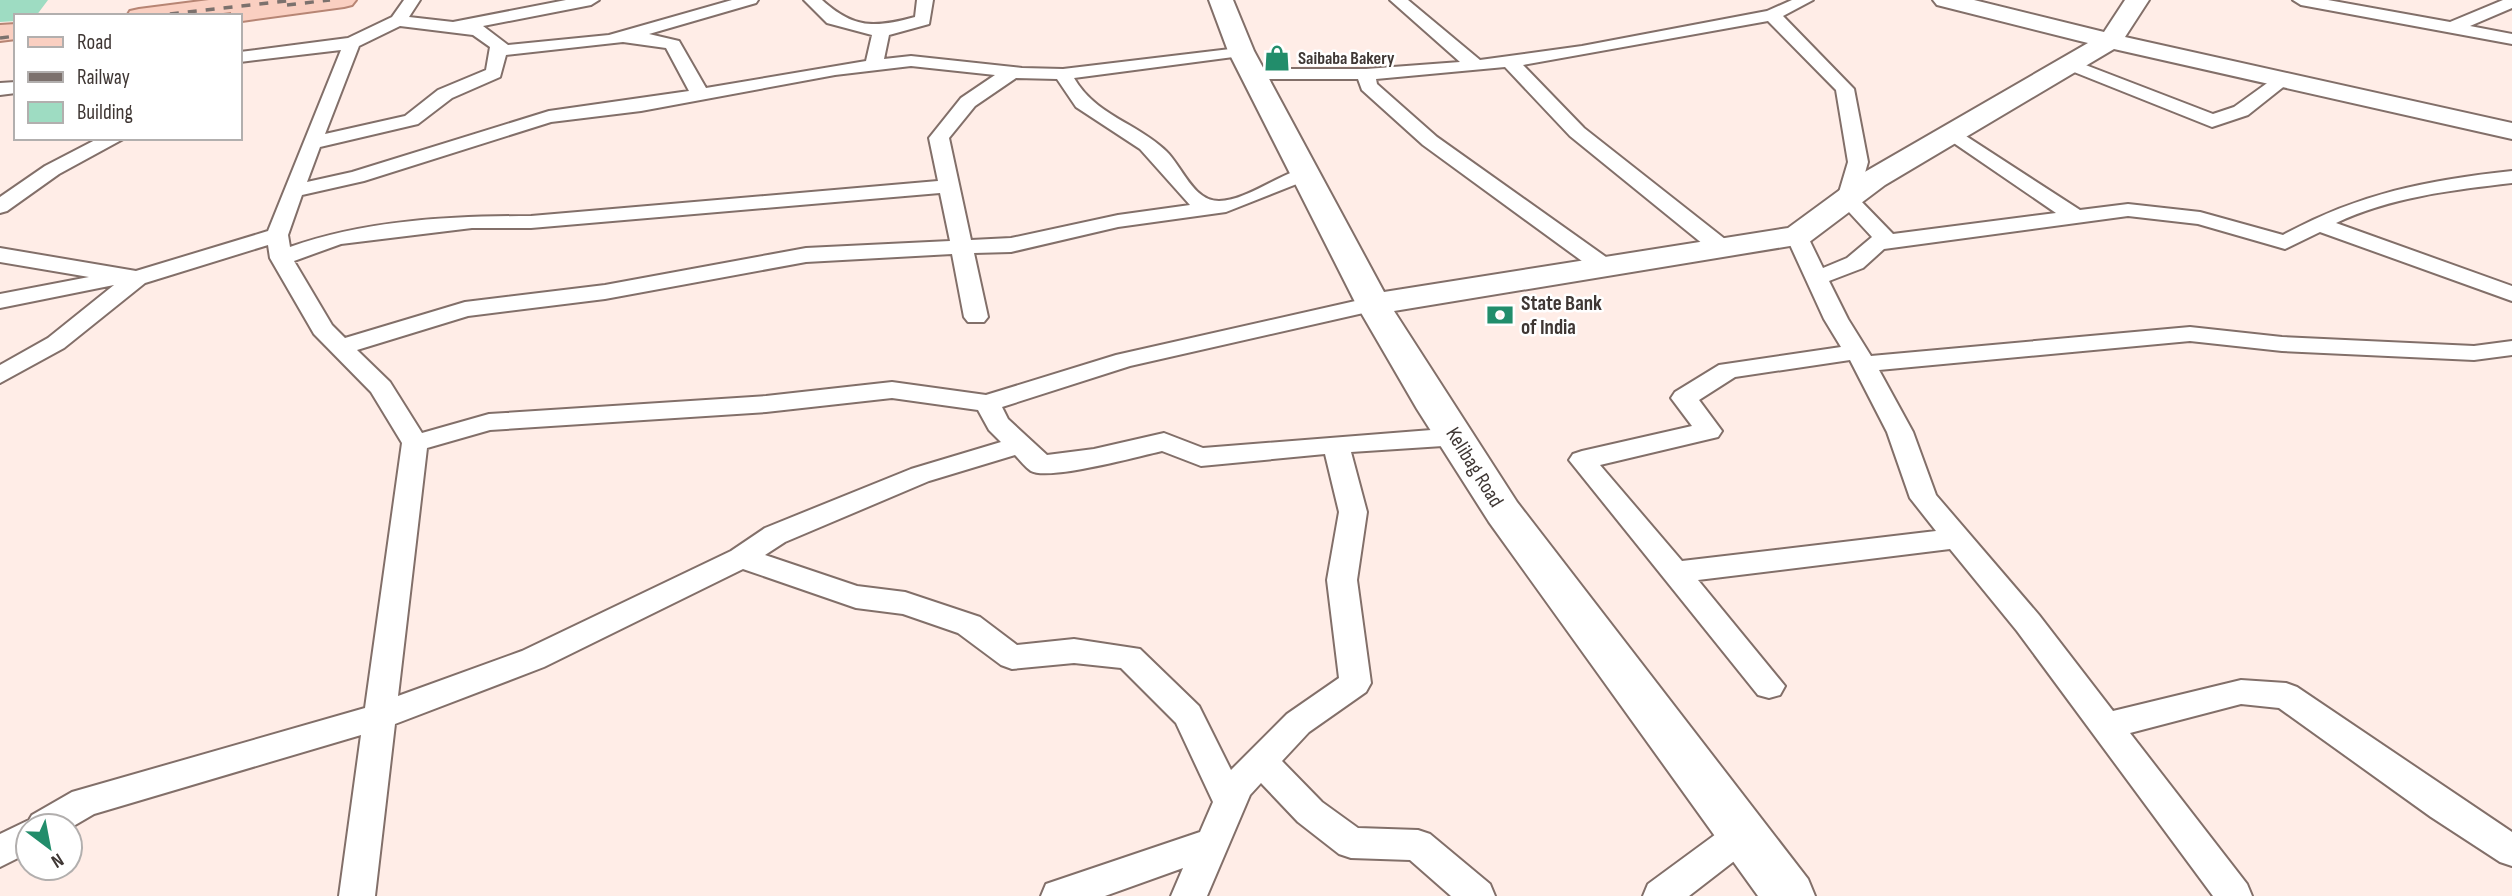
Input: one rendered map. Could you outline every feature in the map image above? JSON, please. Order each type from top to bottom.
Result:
[{"type":"main road","points":[[155,14],[268,0]]},
{"type":"main road","points":[[238,14],[344,0]]},
{"type":"street","points":[[398,21],[412,0]]},
{"type":"street","points":[[456,26],[590,0]]},
{"type":"street","points":[[610,40],[750,0]]},
{"type":"street","points":[[812,0],[833,19],[881,32],[923,20],[925,0]]},
{"type":"street","name":"Kelibag Road","points":[[1222,0],[1247,63],[1373,304],[1457,441],[1503,512],[1788,896]]},
{"type":"street","points":[[1398,0],[1476,66]]},
{"type":"street","points":[[293,191],[357,177],[548,117],[874,65],[911,61],[1012,72],[1063,74],[1247,63],[1366,74],[1509,61],[1772,15],[1805,0]]},
{"type":"street","points":[[1945,0],[2110,41],[2512,131]]},
{"type":"street","points":[[415,443],[489,422],[766,404],[892,390],[987,403],[1125,360],[1272,329],[1373,304],[1797,236],[1874,179],[2110,41],[2137,0]]},
{"type":"street","points":[[2314,1],[2512,40]]},
{"type":"street","points":[[2451,28],[2512,2]]},
{"type":"street","points":[[1772,15],[1845,89],[1858,162],[1847,200]]},
{"type":"street","points":[[242,57],[352,43],[398,21],[478,30],[499,45],[494,73],[445,94],[411,120],[312,143]]},
{"type":"street","points":[[874,65],[881,32]]},
{"type":"street","points":[[498,51],[610,40],[656,39],[673,45],[700,94]]},
{"type":"street","points":[[352,43],[293,191],[279,247],[322,329],[381,387],[415,443],[357,896]]},
{"type":"street","points":[[1509,61],[1577,132],[1722,248]]},
{"type":"street","points":[[2070,64],[2212,121],[2241,111],[2283,80]]},
{"type":"street","points":[[976,317],[939,138],[968,102],[1012,72]]},
{"type":"street","points":[[1063,74],[1072,95],[1093,112],[1161,156],[1176,183],[1195,199],[1221,208]]},
{"type":"street","points":[[1366,74],[1368,86],[1430,141],[1605,267]]},
{"type":"street","points":[[1952,133],[2076,217]]},
{"type":"street","points":[[0,207],[52,170],[111,140]]},
{"type":"street","points":[[340,347],[465,309],[605,292],[806,255],[1011,245],[1118,221],[1221,208],[1305,174]]},
{"type":"street","points":[[1877,243],[2129,210],[2200,218],[2285,243],[2351,207],[2396,194],[2512,177]]},
{"type":"street","points":[[0,301],[337,238],[472,222],[531,222],[949,186]]},
{"type":"street","points":[[1817,278],[1855,263],[1884,237],[1847,200]]},
{"type":"street","points":[[2318,224],[2512,294]]},
{"type":"street","points":[[1797,236],[1836,319],[1861,358],[1900,432],[1924,498],[2028,622],[2234,896]]},
{"type":"street","points":[[0,255],[130,278]]},
{"type":"street","points":[[0,375],[56,343],[130,278]]},
{"type":"street","points":[[1769,686],[1582,460],[1709,431],[1684,398],[1728,370],[2190,334],[2282,344],[2473,353],[2512,348]]},
{"type":"street","points":[[987,403],[998,424],[1041,465],[1094,458],[1164,442],[1201,457],[1444,437],[1457,441]]},
{"type":"street","points":[[67,812],[84,802],[380,717],[533,659],[741,558],[775,534],[908,480],[1020,444]]},
{"type":"street","points":[[1189,896],[1237,786],[1298,723],[1355,683],[1342,580],[1353,512],[1336,444]]},
{"type":"street","points":[[1674,572],[1958,538]]},
{"type":"street","points":[[741,558],[856,597],[905,603],[970,625],[1012,657],[1074,651],[1129,657],[1188,715],[1230,802]]},
{"type":"street","points":[[2107,726],[2241,692],[2286,696],[2443,807],[2512,851]]},
{"type":"street","points":[[1261,761],[1310,812],[1351,843],[1418,845],[1477,896]]},
{"type":"street","points":[[1661,896],[1743,834]]},
{"type":"street","points":[[1059,896],[1212,843]]},
{"type":"building","points":[[0,0],[48,0],[38,14],[14,14],[14,21],[0,22]]},
{"type":"railway","points":[[170,14],[295,0]]},
{"type":"railway","points":[[287,5],[330,0]]},
{"type":"railway","points":[[0,38],[14,36]]},
{"type":"place","name":"Saibaba Bakery","points":[[1277,58]]},
{"type":"place","name":"State Bank of India","points":[[1500,315]]}]
